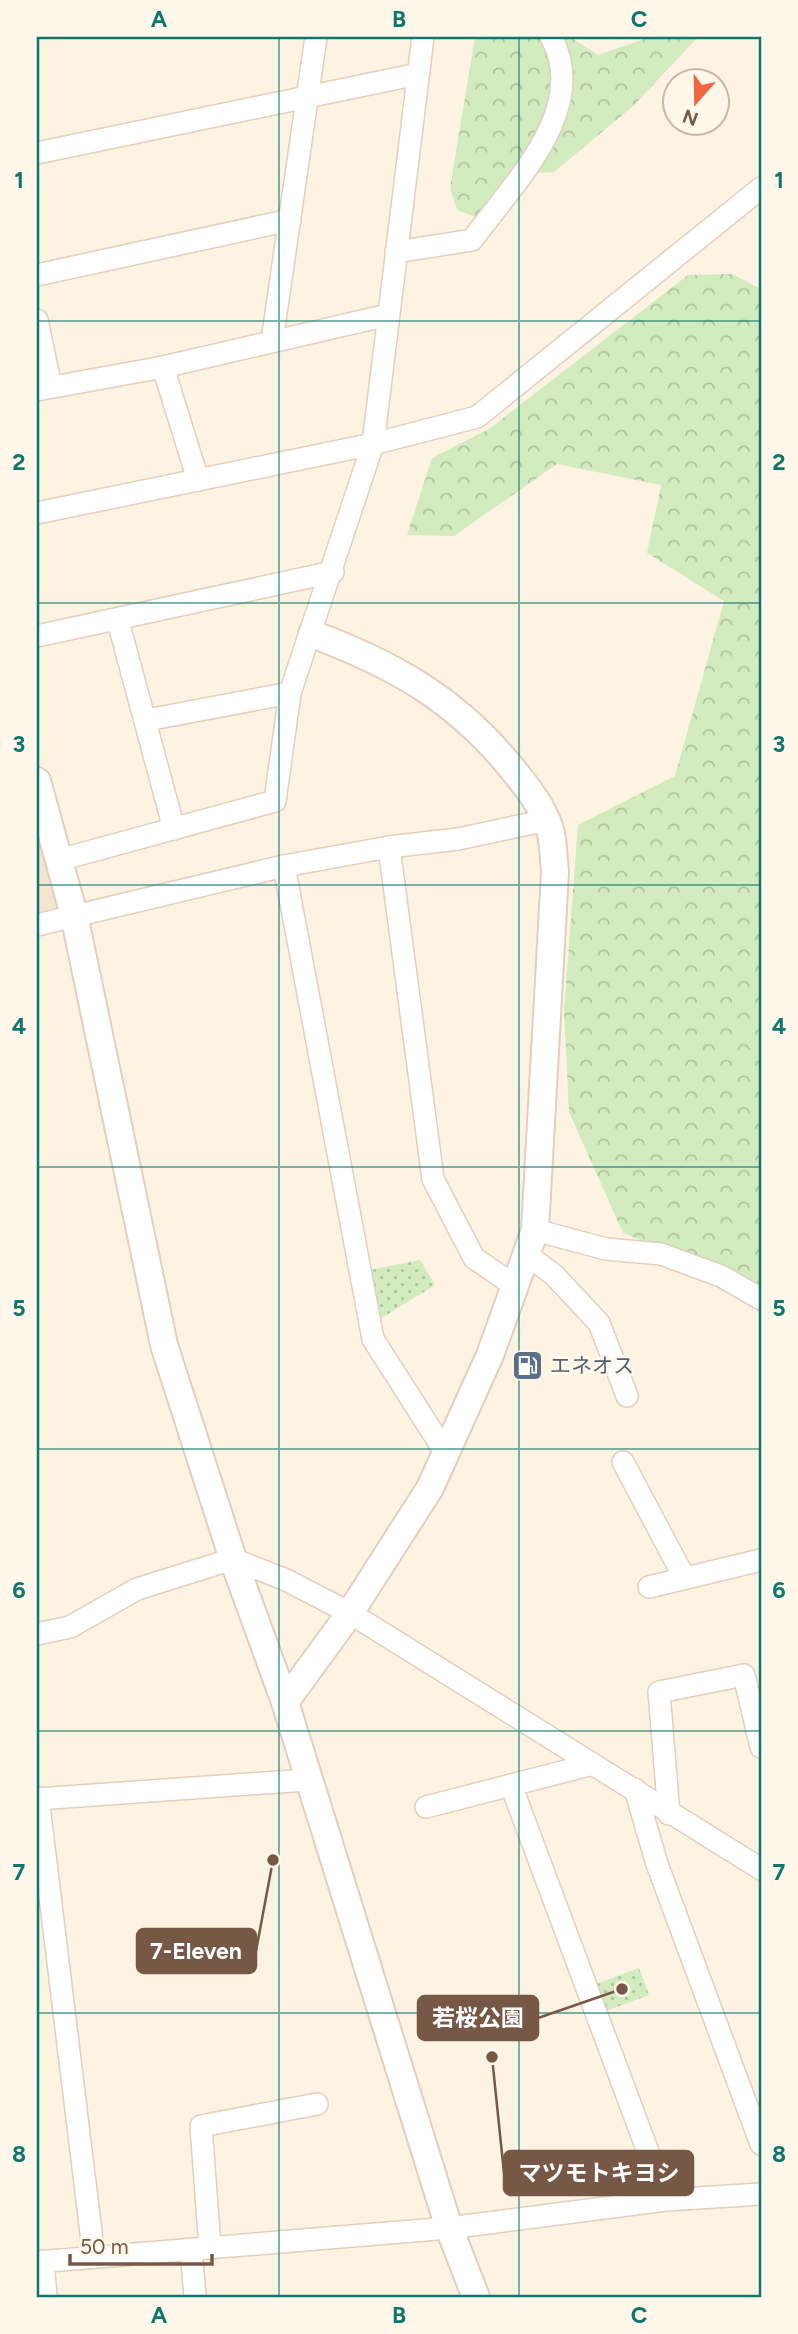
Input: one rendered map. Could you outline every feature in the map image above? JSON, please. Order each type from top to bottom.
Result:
[{"type":"street","points":[[272,341],[316,37]]},
{"type":"street","points":[[59,860],[275,801],[290,692],[312,634],[373,444],[423,37]]},
{"type":"street","points":[[396,252],[472,240],[542,144],[558,114],[564,77],[551,37]]},
{"type":"street","points":[[37,153],[308,100],[418,74]]},
{"type":"street","points":[[37,513],[373,444],[477,417],[761,188]]},
{"type":"street","points":[[37,275],[290,220]]},
{"type":"street","points":[[37,320],[44,388],[163,367],[388,315]]},
{"type":"street","points":[[163,367],[198,480]]},
{"type":"street","points":[[37,636],[118,621],[332,572]]},
{"type":"street","points":[[118,621],[147,720],[174,829]]},
{"type":"street","points":[[285,1702],[350,1613],[430,1488],[490,1355],[530,1242],[555,872],[547,820],[520,777],[495,747],[447,701],[362,652],[312,634]]},
{"type":"street","points":[[147,720],[290,692]]},
{"type":"street","points":[[37,781],[75,915],[164,1345],[233,1559],[285,1702],[307,1780],[449,2228],[476,2297]]},
{"type":"street","points":[[37,925],[285,866],[389,847],[458,839],[547,820]]},
{"type":"street","points":[[389,847],[433,1179],[474,1258],[514,1286]]},
{"type":"street","points":[[285,866],[373,1339],[447,1455]]},
{"type":"street","points":[[530,1242],[661,1254],[720,1276],[761,1299]]},
{"type":"street","points":[[530,1242],[554,1275],[599,1323],[627,1396]]},
{"type":"street","points":[[623,1462],[684,1577]]},
{"type":"street","points":[[37,1634],[70,1627],[137,1590],[233,1559],[286,1580],[350,1613],[761,1869]]},
{"type":"street","points":[[649,1587],[761,1560]]},
{"type":"street","points":[[669,1814],[659,1692],[744,1675],[761,1747]]},
{"type":"street","points":[[426,1807],[593,1764]]},
{"type":"street","points":[[94,2257],[37,1799],[307,1780]]},
{"type":"street","points":[[511,1785],[666,2200]]},
{"type":"street","points":[[635,1789],[657,1864],[761,2144]]},
{"type":"street","points":[[195,2297],[201,2248],[201,2126],[317,2104]]},
{"type":"street","points":[[46,2297],[40,2262],[449,2228],[666,2200],[761,2194]]},
{"type":"shaded area","points":[[37,825],[59,908],[37,914]]},
{"type":"green space","points":[[475,37],[570,37],[598,55],[650,37],[698,37],[671,66],[662,66],[662,75],[633,106],[554,172],[507,175],[475,217],[457,210],[450,188]]},
{"type":"green space","points":[[732,274],[761,289],[761,1288],[623,1233],[569,1112],[564,1011],[578,825],[675,776],[724,601],[647,553],[661,485],[557,464],[454,536],[407,535],[432,458],[489,429],[688,275]]},
{"type":"green space","points":[[420,1260],[435,1285],[377,1321],[369,1270]]},
{"type":"green space","points":[[639,1968],[649,1995],[606,2011],[596,1984]]},
{"type":"place","name":"エネオス","points":[[527,1366]]},
{"type":"place","name":"7-Eleven","points":[[273,1860]]},
{"type":"place","name":"若桜公園","points":[[622,1989]]},
{"type":"place","name":"マツモトキヨシ","points":[[492,2057]]}]
